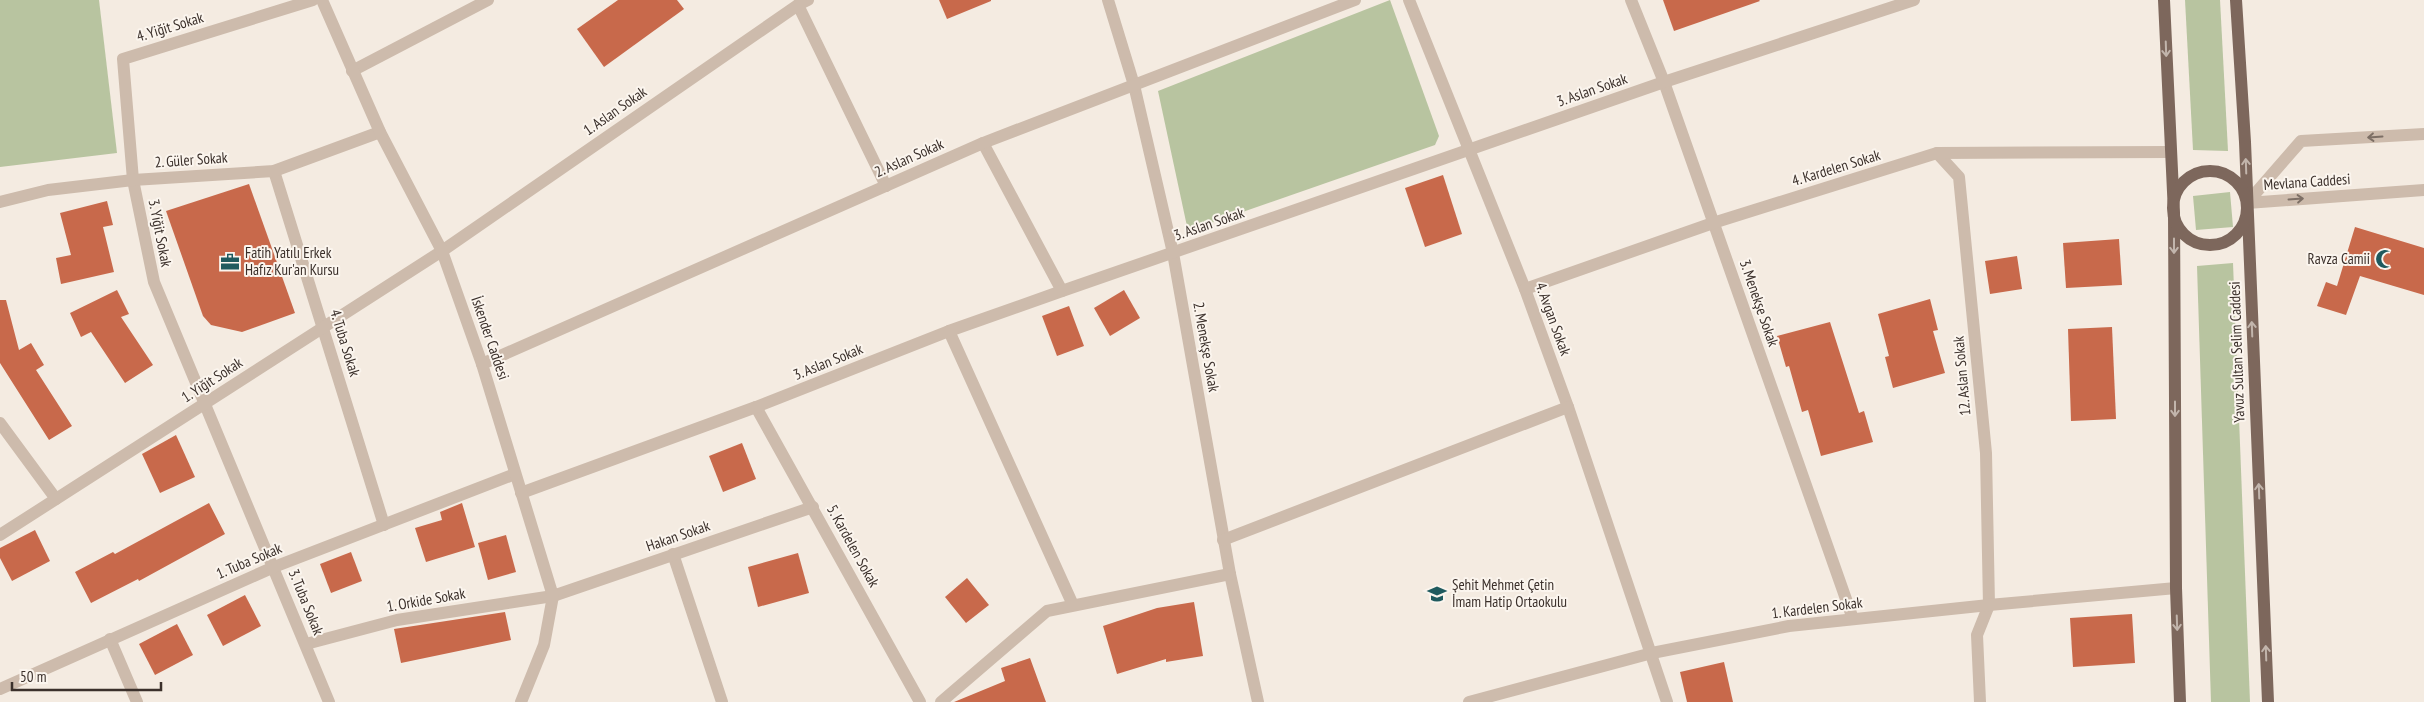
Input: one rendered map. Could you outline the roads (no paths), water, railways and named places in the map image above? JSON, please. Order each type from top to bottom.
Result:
[{"type":"main road","points":[[2164,0],[2174,214],[2184,234],[2204,244],[2216,244],[2227,241],[2243,225],[2247,203],[2237,182],[2228,175],[2217,171],[2205,171],[2194,174],[2184,181],[2174,202],[2174,214],[2176,588],[2180,702]]},
{"type":"main road","name":"Yavuz Sultan Selim Caddesi","points":[[2236,0],[2247,203],[2268,702]]},
{"type":"street","name":"4. Yiğit Sokak","points":[[122,59],[313,0]]},
{"type":"street","name":"İskender Caddesi","points":[[322,0],[380,132],[442,251],[482,364],[553,596],[544,645],[521,702]]},
{"type":"street","points":[[352,71],[488,0]]},
{"type":"street","name":"2. Menekşe Sokak","points":[[1108,0],[1134,84],[1173,253],[1223,540],[1258,702]]},
{"type":"street","name":"2. Aslan Sokak","points":[[482,364],[983,143],[1355,0]]},
{"type":"street","name":"4. Avgan Sokak","points":[[1409,0],[1524,289],[1568,407],[1667,702]]},
{"type":"street","name":"3. Menekşe Sokak","points":[[1631,0],[1664,82],[1853,619]]},
{"type":"street","name":"3. Aslan Sokak","points":[[521,493],[756,407],[949,331],[1062,291],[1664,82],[1914,0]]},
{"type":"street","points":[[803,2],[886,186]]},
{"type":"street","name":"1. Aslan Sokak","points":[[442,251],[803,2]]},
{"type":"street","name":"3. Yiğit Sokak","points":[[122,59],[133,180],[154,282],[205,404]]},
{"type":"street","name":"2. Güler Sokak","points":[[0,202],[48,190],[133,180],[274,171],[380,132]]},
{"type":"street","name":"Mevlana Caddesi","points":[[2247,203],[2301,141],[2424,134]]},
{"type":"street","points":[[983,143],[1062,291]]},
{"type":"street","name":"4. Kardelen Sokak","points":[[1524,289],[1713,223],[1937,153],[2170,152]]},
{"type":"street","name":"12. Aslan Sokak","points":[[1937,153],[1959,177],[1986,453],[1989,605]]},
{"type":"street","name":"4. Tuba Sokak","points":[[274,171],[384,525]]},
{"type":"street","name":"Mevlana Caddesi","points":[[2247,203],[2424,190]]},
{"type":"street","name":"1. Yiğit Sokak","points":[[0,536],[442,251]]},
{"type":"street","points":[[949,331],[1073,606]]},
{"type":"street","name":"3. Tuba Sokak","points":[[205,404],[329,702]]},
{"type":"street","name":"5. Kardelen Sokak","points":[[756,407],[920,702]]},
{"type":"street","points":[[1223,540],[1568,407]]},
{"type":"street","points":[[0,424],[56,499]]},
{"type":"street","name":"1. Tuba Sokak","points":[[0,690],[274,567],[515,474]]},
{"type":"street","name":"Hakan Sokak","points":[[553,596],[813,507]]},
{"type":"street","points":[[673,554],[722,702]]},
{"type":"street","points":[[941,702],[1047,611],[1230,574]]},
{"type":"street","name":"1. Kardelen Sokak","points":[[1469,702],[1652,654],[1789,626],[2176,588]]},
{"type":"street","name":"1. Orkide Sokak","points":[[306,644],[397,620],[553,596]]},
{"type":"street","points":[[1980,702],[1977,635],[1989,605]]},
{"type":"street","points":[[110,639],[137,702]]},
{"type":"place","name":"Ravza Camii","points":[[2385,259]]},
{"type":"place","name":"Fatih Yatılı Erkek Hafız Kur'an Kursu","points":[[230,262]]},
{"type":"place","name":"Şehit Mehmet Çetin İmam Hatip Ortaokulu","points":[[1437,594]]}]
